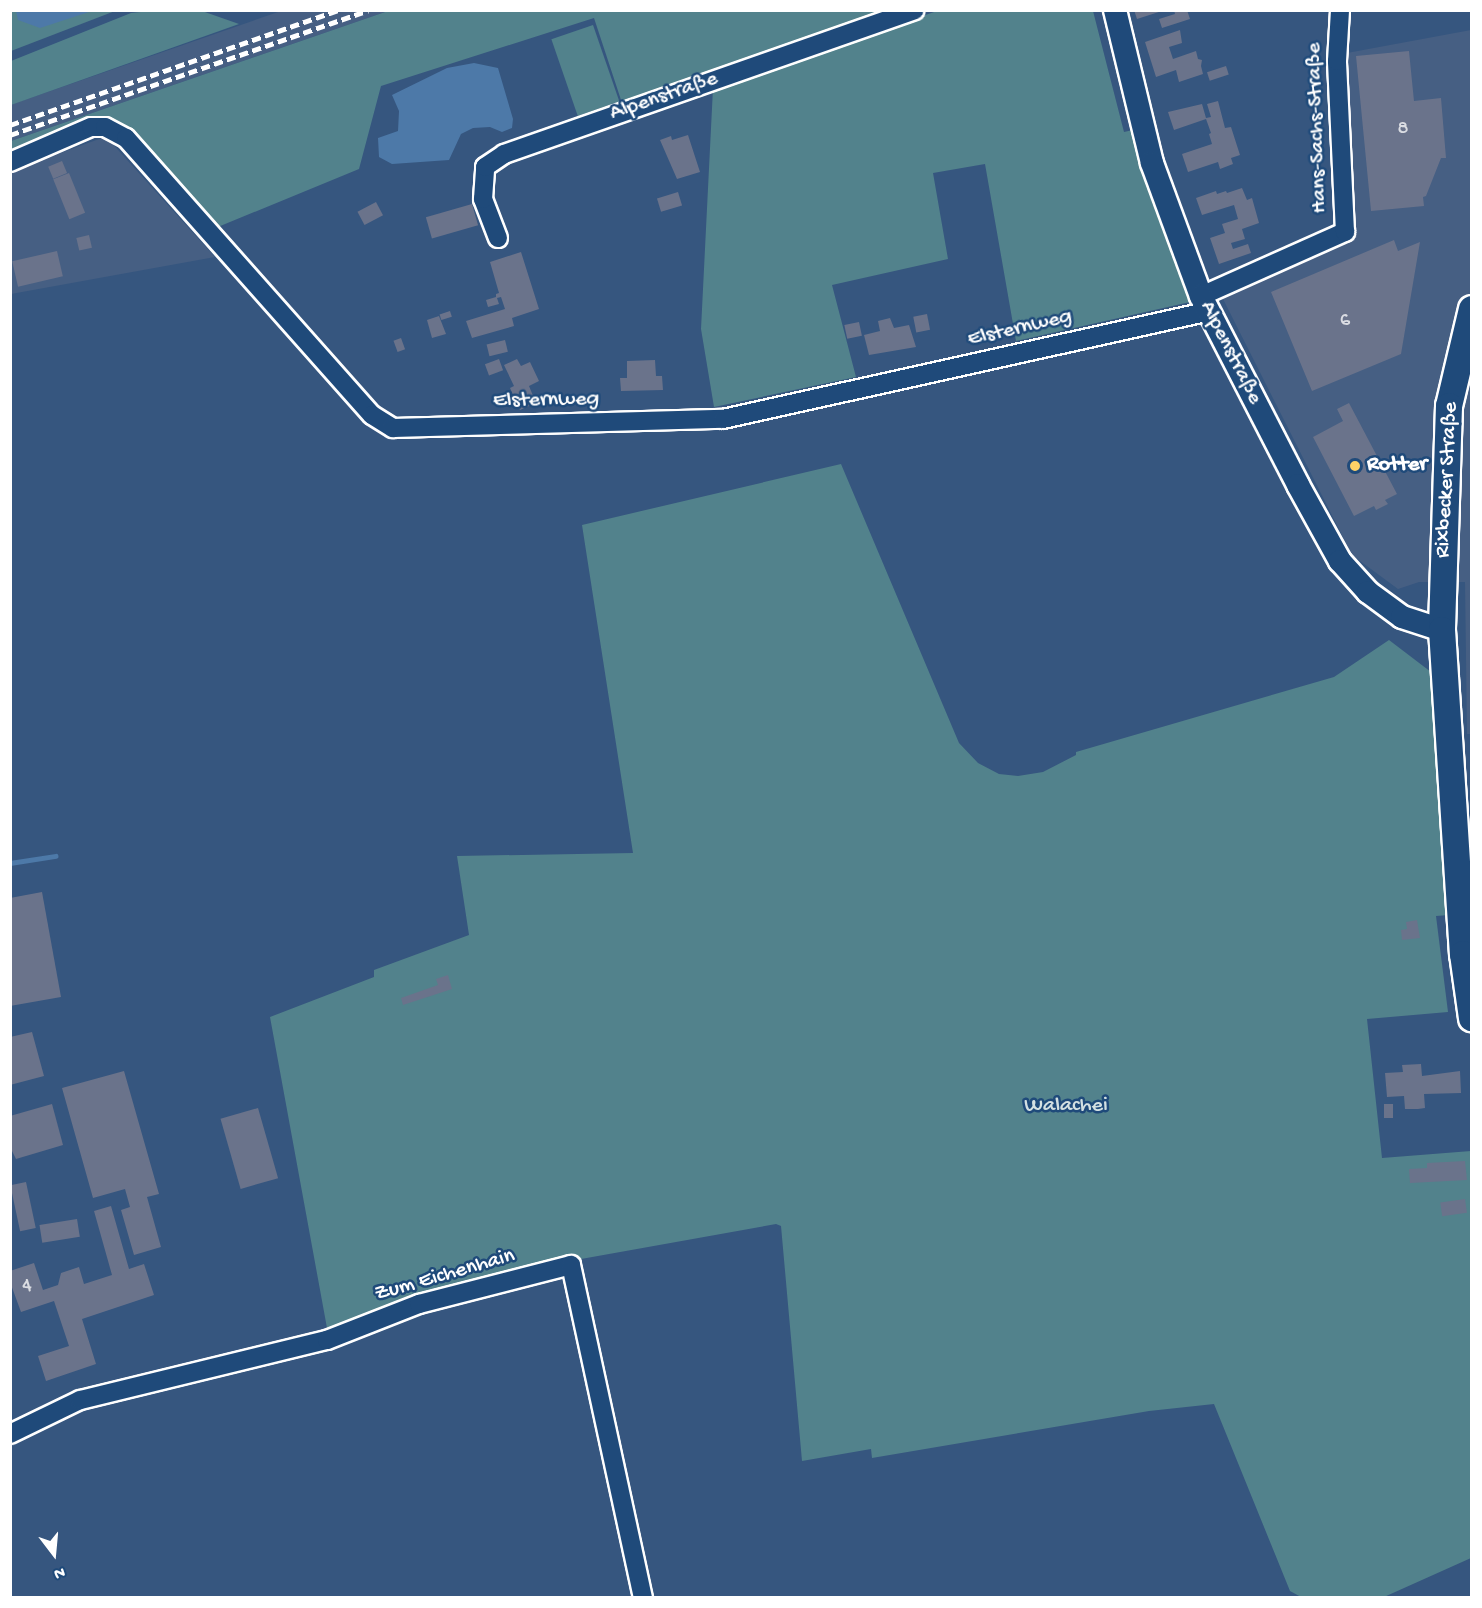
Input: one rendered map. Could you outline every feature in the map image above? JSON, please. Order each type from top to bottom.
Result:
[{"type":"main road","name":"Rixbecker Straße","points":[[1472,309],[1449,406],[1443,641],[1463,954],[1472,1018]]},
{"type":"street","name":"Alpenstraße","points":[[498,238],[483,199],[485,167],[504,154],[915,10]]},
{"type":"street","name":"Alpenstraße","points":[[1115,10],[1152,163],[1205,303],[1340,561],[1368,592],[1402,617],[1443,641]]},
{"type":"street","name":"Hans-Sachs-Straße","points":[[1205,303],[1345,232],[1337,61],[1341,10]]},
{"type":"street","name":"Elsternweg","points":[[10,162],[91,128],[105,127],[126,138],[372,415],[393,428],[723,419],[1205,303]]},
{"type":"street","name":"Zum Eichenhain","points":[[10,1434],[80,1400],[327,1340],[419,1304],[571,1265],[643,1598]]},
{"type":"shaded area","points":[[16,10],[92,11],[40,28],[18,20]]},
{"type":"shaded area","points":[[281,11],[388,11],[11,141],[10,105]]},
{"type":"shaded area","points":[[1471,30],[1471,734],[1467,734],[1465,582],[1419,582],[1398,589],[1352,555],[1220,293],[1348,233],[1343,71],[1347,53]]},
{"type":"shaded area","points":[[474,63],[498,68],[513,119],[512,128],[502,132],[490,127],[473,128],[461,134],[449,160],[392,164],[379,157],[378,138],[398,131],[399,111],[392,95],[447,68]]},
{"type":"shaded area","points":[[102,138],[109,140],[215,257],[11,294],[10,171]]},
{"type":"green space","points":[[159,10],[202,11],[239,24],[11,105],[11,61],[131,13]]},
{"type":"green space","points":[[11,11],[115,11],[11,51]]},
{"type":"green space","points":[[388,11],[889,11],[622,103],[594,18],[381,86],[359,169],[213,229],[129,134],[90,123],[11,151],[11,141]]},
{"type":"green space","points":[[937,11],[1093,11],[1124,132],[1133,130],[1190,302],[1016,341],[985,164],[933,173],[948,259],[832,285],[856,377],[714,407],[701,329],[713,88]]},
{"type":"green space","points":[[593,25],[619,102],[578,116],[551,39]]},
{"type":"green space","name":"Walachei","points":[[841,464],[959,743],[978,763],[999,774],[1018,776],[1043,772],[1076,755],[1076,752],[1334,677],[1389,640],[1431,672],[1449,915],[1436,916],[1448,1012],[1367,1019],[1382,1158],[1471,1151],[1471,1558],[1384,1597],[1301,1597],[1290,1591],[1214,1404],[1149,1411],[872,1458],[871,1449],[802,1461],[781,1226],[776,1224],[542,1266],[421,1295],[327,1328],[270,1017],[374,977],[374,970],[469,935],[457,856],[633,853],[582,525]]},
{"type":"building","points":[[1134,10],[1162,10],[1162,11],[1137,19]]},
{"type":"building","points":[[1174,10],[1187,10],[1190,19],[1162,28],[1159,19],[1175,14]]},
{"type":"building","points":[[1180,30],[1182,43],[1169,47],[1173,59],[1196,51],[1198,59],[1202,60],[1203,74],[1179,82],[1176,70],[1156,77],[1145,42]]},
{"type":"building","points":[[1409,51],[1414,101],[1441,98],[1446,158],[1441,158],[1426,196],[1423,197],[1424,206],[1371,211],[1356,56]]},
{"type":"building","points":[[1226,66],[1229,75],[1210,81],[1207,72]]},
{"type":"building","points":[[1218,101],[1225,128],[1231,127],[1240,155],[1231,158],[1233,164],[1220,169],[1218,162],[1188,172],[1182,154],[1212,144],[1209,134],[1211,133],[1206,119],[1174,130],[1168,112],[1202,104],[1206,118],[1211,117],[1207,104]]},
{"type":"building","points":[[688,135],[700,172],[677,179],[660,140],[671,136],[672,140]]},
{"type":"building","points":[[62,161],[67,173],[53,179],[48,167]]},
{"type":"building","points":[[69,173],[85,213],[69,219],[53,179]]},
{"type":"building","points":[[1242,188],[1247,200],[1252,198],[1259,223],[1242,229],[1245,239],[1231,243],[1233,249],[1248,244],[1251,253],[1219,264],[1210,238],[1225,233],[1222,224],[1238,219],[1234,205],[1202,215],[1196,198],[1216,191],[1217,194],[1226,191],[1227,193]]},
{"type":"building","points":[[678,192],[682,205],[661,212],[657,198]]},
{"type":"building","points":[[376,202],[383,215],[365,225],[357,212]]},
{"type":"building","points":[[472,204],[478,225],[432,238],[426,217]]},
{"type":"building","points":[[89,235],[92,248],[79,251],[76,238]]},
{"type":"building","points":[[1394,240],[1398,251],[1420,242],[1401,354],[1312,391],[1271,292]]},
{"type":"building","points":[[57,251],[63,276],[18,287],[12,261]]},
{"type":"building","points":[[521,252],[539,309],[512,318],[514,326],[472,338],[466,321],[505,309],[501,297],[497,298],[499,304],[488,307],[486,300],[496,297],[499,293],[490,262]]},
{"type":"building","points":[[450,311],[452,317],[441,320],[440,314]]},
{"type":"building","points":[[927,314],[930,330],[916,332],[913,317]]},
{"type":"building","points":[[439,316],[446,334],[432,338],[427,320]]},
{"type":"building","points":[[890,318],[894,328],[909,325],[916,347],[869,355],[864,335],[880,331],[878,321]]},
{"type":"building","points":[[859,322],[862,336],[847,339],[844,325]]},
{"type":"building","points":[[401,338],[405,349],[398,352],[393,341]]},
{"type":"building","points":[[505,340],[508,352],[489,356],[487,345]]},
{"type":"building","points":[[499,359],[503,370],[489,375],[485,364]]},
{"type":"building","points":[[517,359],[521,366],[530,362],[539,381],[529,386],[536,403],[520,410],[510,388],[514,386],[504,365]]},
{"type":"building","points":[[655,360],[656,376],[662,376],[663,390],[621,391],[620,378],[627,378],[627,361]]},
{"type":"building","name":"Rotter","points":[[1349,403],[1397,494],[1385,500],[1388,504],[1376,510],[1374,506],[1354,516],[1313,437],[1343,421],[1337,409]]},
{"type":"building","points":[[42,892],[61,997],[10,1006],[10,898]]},
{"type":"building","points":[[1417,920],[1420,938],[1402,940],[1401,930],[1407,929],[1406,922]]},
{"type":"building","points":[[448,975],[452,989],[403,1005],[401,998],[438,985],[436,979]]},
{"type":"building","points":[[32,1032],[44,1076],[10,1085],[10,1037]]},
{"type":"building","points":[[1421,1064],[1422,1076],[1460,1071],[1461,1093],[1424,1094],[1425,1108],[1418,1109],[1405,1109],[1404,1096],[1387,1097],[1385,1073],[1403,1072],[1402,1065]]},
{"type":"building","points":[[124,1071],[159,1194],[147,1197],[161,1247],[134,1255],[121,1210],[130,1207],[125,1189],[93,1198],[62,1088]]},
{"type":"building","points":[[52,1104],[63,1145],[16,1159],[10,1147],[10,1116]]},
{"type":"building","points":[[1384,1104],[1393,1104],[1393,1118],[1384,1118]]},
{"type":"building","points":[[258,1108],[278,1178],[241,1189],[221,1119]]},
{"type":"building","points":[[1465,1161],[1467,1180],[1410,1183],[1409,1169],[1427,1168],[1427,1163]]},
{"type":"building","points":[[26,1182],[36,1228],[20,1231],[10,1185]]},
{"type":"building","points":[[1465,1199],[1467,1213],[1442,1216],[1440,1202]]},
{"type":"building","points":[[111,1206],[129,1269],[144,1264],[154,1295],[82,1319],[96,1364],[46,1381],[38,1356],[69,1346],[54,1301],[21,1312],[10,1282],[10,1271],[34,1263],[43,1290],[58,1285],[61,1273],[79,1267],[84,1284],[112,1275],[94,1211]]},
{"type":"building","points":[[77,1219],[80,1237],[42,1243],[39,1225]]},
{"type":"waterway","points":[[10,863],[55,856]]},
{"type":"railway","points":[[10,125],[339,10]]},
{"type":"railway","points":[[10,135],[368,10]]},
{"type":"place","name":"Rotter","points":[[1355,466]]}]
